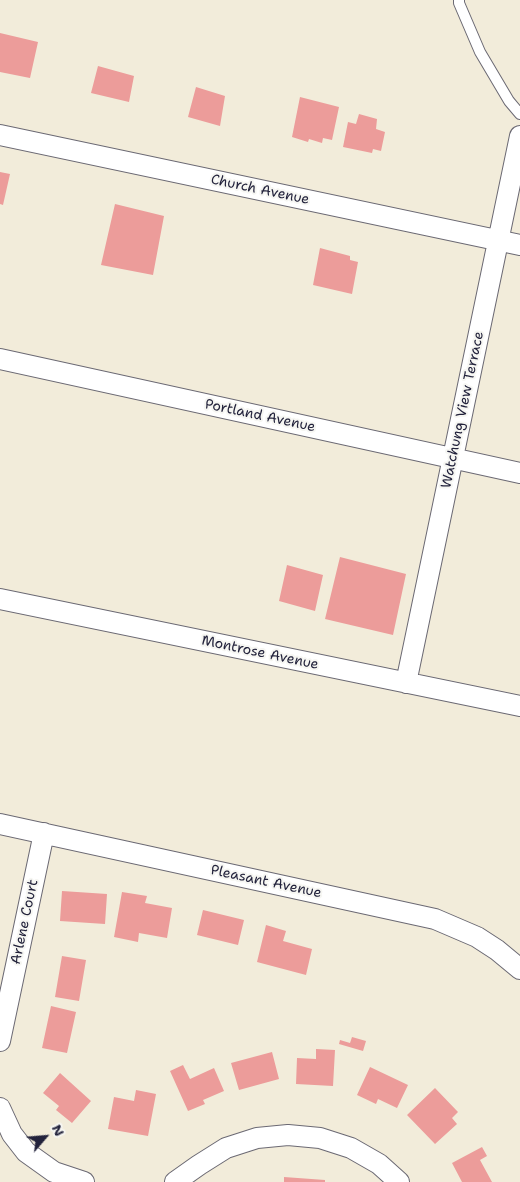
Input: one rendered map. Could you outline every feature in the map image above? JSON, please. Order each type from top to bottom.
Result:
[{"type":"street","name":"Church Avenue","points":[[0,135],[520,245]]},
{"type":"street","name":"Watchung View Terrace","points":[[406,683],[520,136]]},
{"type":"street","name":"Portland Avenue","points":[[0,359],[520,473]]},
{"type":"street","name":"Montrose Avenue","points":[[0,599],[520,706]]},
{"type":"street","name":"Pleasant Avenue","points":[[0,824],[436,919],[477,938],[497,950],[520,969]]},
{"type":"street","name":"Arlene Court","points":[[0,1041],[44,833]]},
{"type":"street","points":[[0,1108],[12,1134],[26,1152],[54,1172],[84,1182]]},
{"type":"street","points":[[175,1182],[199,1164],[226,1148],[257,1138],[288,1135],[320,1138],[351,1148],[378,1164],[399,1182]]},
{"type":"lane","points":[[459,0],[480,52],[509,101],[520,114]]},
{"type":"building","points":[[0,33],[38,42],[30,78],[0,72]]},
{"type":"building","points":[[98,66],[134,76],[129,102],[91,93]]},
{"type":"building","points":[[196,87],[225,96],[220,126],[188,117]]},
{"type":"building","points":[[300,97],[339,107],[332,140],[323,138],[322,143],[309,139],[308,142],[292,137]]},
{"type":"building","points":[[359,114],[377,119],[376,129],[385,132],[381,151],[373,149],[372,153],[343,147],[348,122],[356,124]]},
{"type":"building","points":[[0,172],[10,174],[3,205],[0,204]]},
{"type":"building","points":[[115,204],[164,216],[153,275],[101,265]]},
{"type":"building","points":[[320,248],[350,256],[350,260],[358,262],[352,294],[313,285]]},
{"type":"building","points":[[340,557],[406,574],[393,635],[325,619]]},
{"type":"building","points":[[287,565],[323,575],[315,611],[279,601]]},
{"type":"building","points":[[62,891],[107,894],[105,924],[60,921]]},
{"type":"building","points":[[122,892],[147,896],[145,903],[172,908],[167,938],[139,933],[138,942],[114,937]]},
{"type":"building","points":[[203,910],[244,920],[238,945],[197,935]]},
{"type":"building","points":[[266,925],[286,931],[283,941],[312,949],[306,975],[257,962]]},
{"type":"building","points":[[62,956],[86,960],[79,1001],[55,997]]},
{"type":"building","points":[[51,1006],[76,1012],[67,1053],[42,1048]]},
{"type":"building","points":[[352,1037],[366,1041],[363,1051],[339,1044],[340,1040],[350,1043]]},
{"type":"building","points":[[316,1049],[335,1050],[333,1086],[296,1084],[297,1058],[316,1059]]},
{"type":"building","points":[[272,1052],[279,1079],[239,1090],[231,1063]]},
{"type":"building","points":[[183,1065],[190,1079],[214,1068],[224,1091],[203,1100],[205,1104],[188,1111],[170,1071]]},
{"type":"building","points":[[370,1067],[408,1085],[397,1108],[378,1099],[376,1104],[357,1095]]},
{"type":"building","points":[[60,1073],[91,1101],[72,1123],[56,1110],[59,1106],[43,1093]]},
{"type":"building","points":[[435,1088],[458,1112],[452,1118],[457,1124],[435,1144],[407,1115]]},
{"type":"building","points":[[136,1090],[156,1094],[148,1136],[108,1129],[114,1097],[134,1101]]},
{"type":"building","points":[[482,1147],[487,1156],[480,1160],[492,1182],[462,1182],[452,1163]]},
{"type":"building","points":[[284,1177],[325,1180],[325,1182],[284,1182]]}]
